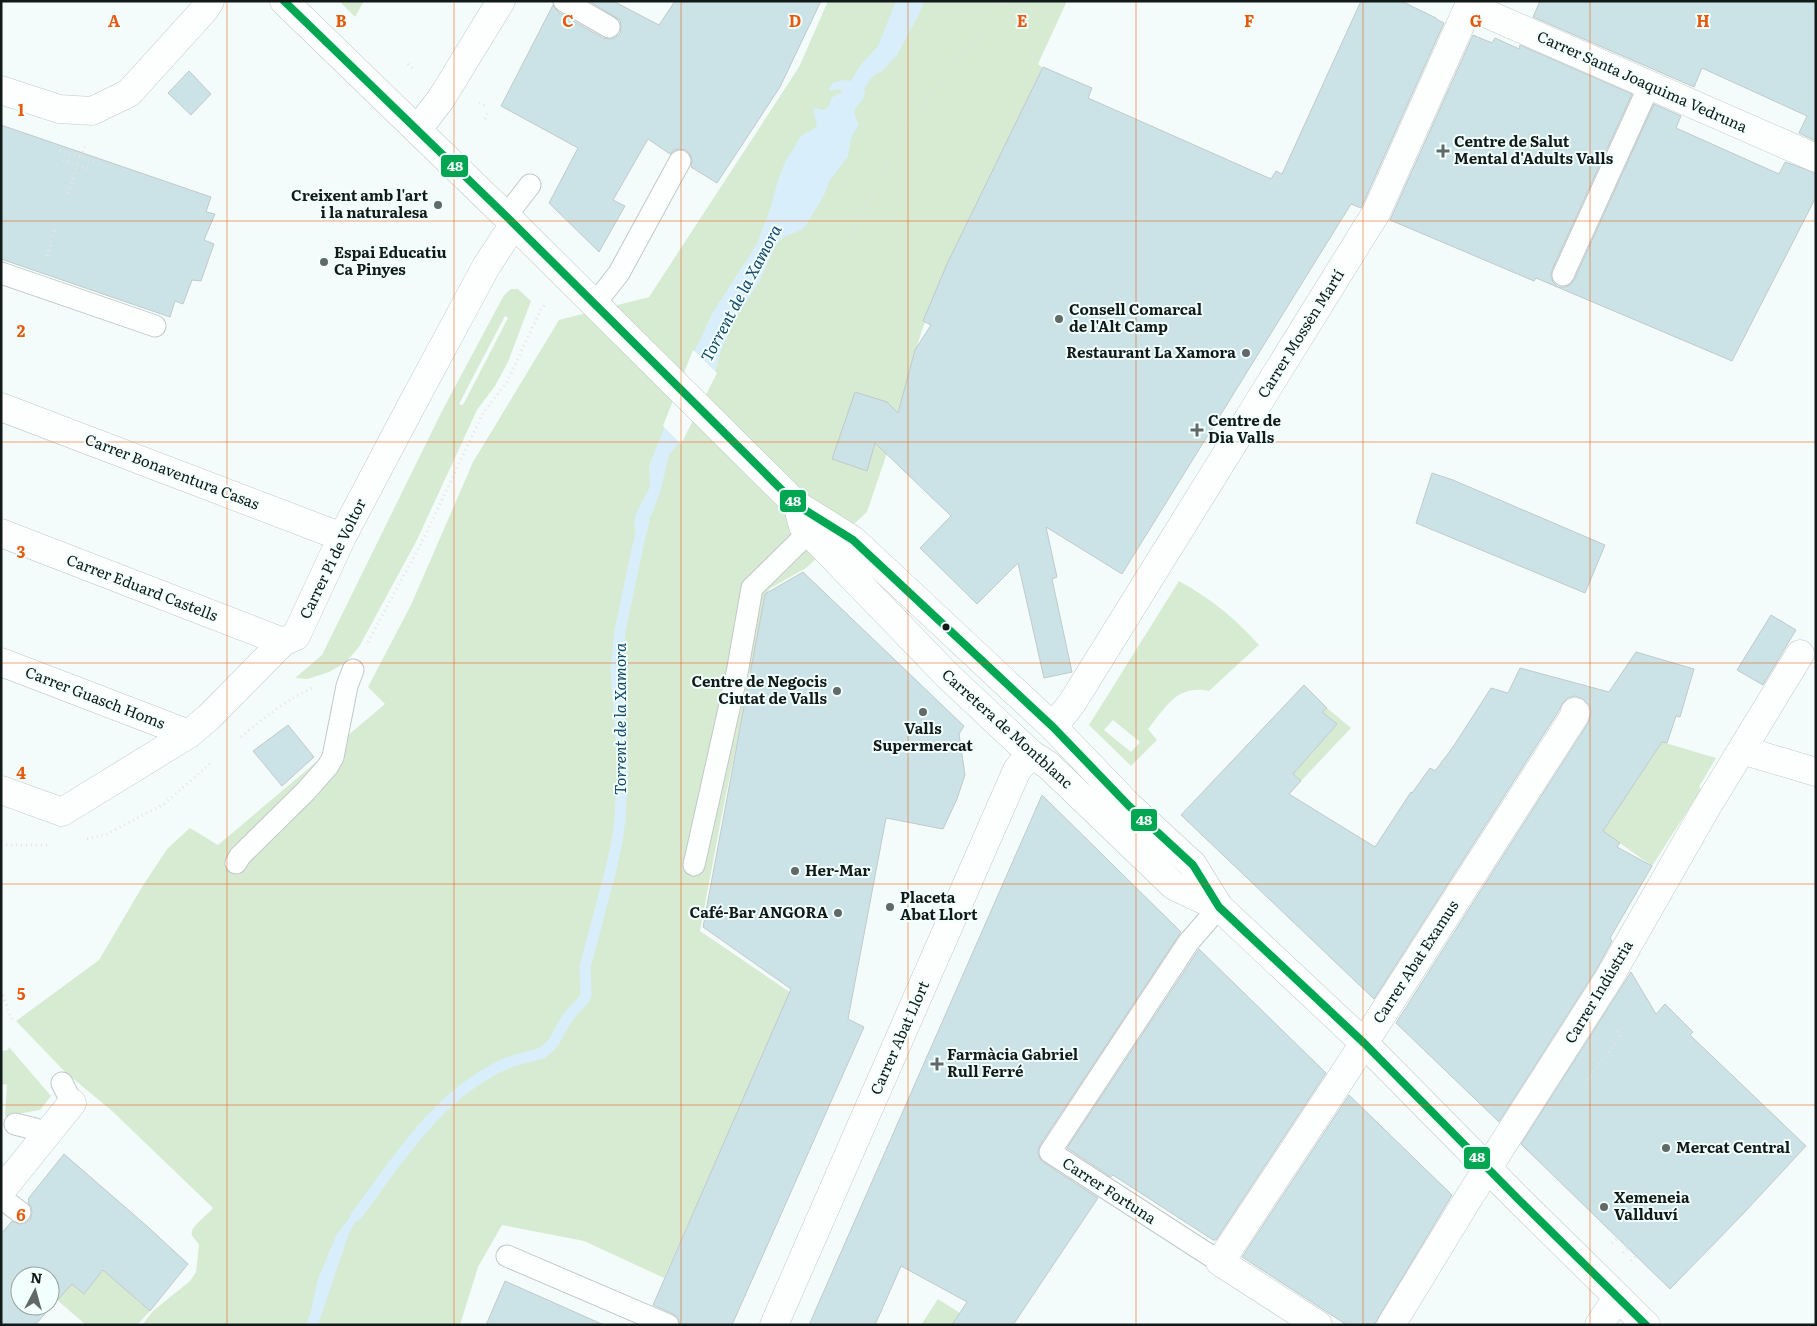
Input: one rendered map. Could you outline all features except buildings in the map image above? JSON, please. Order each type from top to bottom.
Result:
[{"type":"street","points":[[1,90],[59,109],[92,111],[129,92],[206,9],[210,1]]},
{"type":"street","name":"Carretera de Montblanc","points":[[284,1],[510,220],[797,505],[853,540],[878,589],[948,676],[1031,754],[1048,765],[1174,886],[1219,907]]},
{"type":"street","points":[[417,130],[441,99],[501,1]]},
{"type":"street","name":"Carrer Santa Joaquima Vedruna","points":[[1470,4],[1649,86],[1816,158]]},
{"type":"street","name":"Carrer Mossèn Martí","points":[[1053,727],[1072,703],[1376,213],[1470,4]]},
{"type":"street","name":"Carrer Pi de Voltor","points":[[1,790],[62,812],[189,734],[283,642],[296,636],[342,536],[510,220]]},
{"type":"street","name":"Carrer Bonaventura Casas","points":[[1,407],[342,536]]},
{"type":"street","name":"Carretera de Montblanc","points":[[797,505],[803,526],[809,532],[1053,727],[1129,806],[1193,865],[1219,907],[1364,1043],[1646,1325]]},
{"type":"street","name":"Carrer Eduard Castells","points":[[1,533],[283,642]]},
{"type":"street","points":[[878,589],[1025,725],[1039,728],[1053,727]]},
{"type":"street","name":"Carrer Indústria","points":[[1391,1325],[1609,978],[1800,654]]},
{"type":"street","name":"Carrer Guasch Homs","points":[[1,662],[189,734]]},
{"type":"street","name":"Carrer Abat Examus","points":[[1213,1264],[1364,1043],[1575,715],[1575,712]]},
{"type":"street","points":[[1742,750],[1816,772]]},
{"type":"street","points":[[1031,754],[1044,752],[1054,754],[1070,766],[1151,845],[1193,865]]},
{"type":"street","name":"Carrer Abat Llort","points":[[774,1325],[1017,770],[1031,754]]},
{"type":"street","points":[[1,1191],[45,1137],[67,1093]]},
{"type":"street","name":"Carrer Fortuna","points":[[1213,1264],[1318,1325]]},
{"type":"street","points":[[1599,1325],[1617,1298]]},
{"type":"lane","points":[[564,1],[612,22],[588,1]]},
{"type":"lane","points":[[1563,275],[1649,86]]},
{"type":"lane","points":[[594,305],[619,273],[680,161]]},
{"type":"lane","points":[[510,220],[530,185]]},
{"type":"lane","points":[[1,273],[155,326]]},
{"type":"lane","points":[[694,864],[737,673],[752,588],[809,532]]},
{"type":"lane","points":[[236,863],[240,856],[306,791],[328,766],[333,757],[347,686],[353,670]]},
{"type":"lane","name":"Carrer Fortuna","points":[[1213,1264],[1050,1152],[1188,943],[1219,907]]},
{"type":"lane","points":[[15,1124],[35,1129],[45,1137]]},
{"type":"lane","points":[[1,1198],[20,1212]]},
{"type":"lane","points":[[507,1256],[668,1325]]},
{"type":"path","points":[[843,256],[865,207],[901,140],[936,87],[1005,1]]},
{"type":"path","points":[[408,64],[413,69]]},
{"type":"path","points":[[479,103],[485,106]]},
{"type":"path","points":[[485,119],[488,111]]},
{"type":"path","points":[[81,157],[85,146]]},
{"type":"path","points":[[60,150],[97,162]]},
{"type":"path","points":[[63,160],[91,170]]},
{"type":"path","points":[[68,193],[77,165]]},
{"type":"path","points":[[353,670],[422,542],[484,413],[507,382],[541,309]]},
{"type":"path","points":[[3,995],[14,1021]]},
{"type":"path","points":[[1593,1078],[1591,1076],[1599,1063],[1620,1037],[1618,1030]]},
{"type":"path","points":[[1612,1243],[1618,1238]]},
{"type":"path","points":[[1623,1253],[1628,1248]]},
{"type":"path","points":[[1631,1260],[1636,1256]]},
{"type":"green space","points":[[339,1],[364,1],[355,17]]},
{"type":"green space","points":[[828,1],[1067,1],[1038,64],[1043,68],[947,264],[921,333],[885,459],[867,512],[806,568],[769,589],[723,809],[700,931],[791,993],[664,1278],[584,1241],[502,1225],[478,1267],[460,1325],[142,1325],[153,1311],[190,1281],[196,1272],[199,1245],[193,1236],[193,1228],[213,1208],[111,1110],[66,1073],[16,1021],[99,960],[167,849],[190,828],[218,845],[385,704],[368,687],[411,605],[473,462],[559,320],[649,297],[799,67]]},
{"type":"green space","points":[[511,289],[518,289],[531,301],[508,362],[495,386],[477,410],[417,540],[359,647],[345,663],[329,672],[308,679],[295,678],[322,655],[442,411],[504,295]],"holes":[[[505,316],[508,318],[463,405],[459,404]]]},
{"type":"green space","points":[[1179,581],[1222,609],[1259,645],[1209,691],[1188,691],[1173,699],[1148,729],[1157,740],[1131,766],[1089,725]],"holes":[[[1113,720],[1140,742],[1131,752],[1104,730]]]},
{"type":"green space","points":[[1327,708],[1351,728],[1301,781],[1277,760],[1323,740],[1336,724],[1322,712]]},
{"type":"green space","points":[[1662,742],[1716,758],[1699,787],[1701,790],[1652,866],[1603,831]]},
{"type":"green space","points":[[9,1047],[51,1096],[40,1110],[5,1116],[7,1084],[1,1085],[1,1051],[8,1050]]},
{"type":"green space","points":[[106,1267],[143,1298],[139,1302],[150,1311],[137,1325],[86,1325],[60,1303],[62,1276],[84,1293]]},
{"type":"green space","points":[[938,1299],[960,1313],[952,1325],[921,1325]]},
{"type":"water","points":[[896,1],[924,1],[897,55],[882,71],[873,76],[863,90],[865,91],[864,98],[854,110],[859,124],[851,138],[848,156],[829,182],[825,193],[803,229],[782,238],[776,245],[759,282],[736,317],[720,353],[716,369],[679,443],[669,455],[661,489],[653,511],[640,536],[635,529],[634,523],[636,514],[650,487],[649,466],[696,348],[713,312],[757,244],[786,160],[801,136],[817,127],[813,106],[814,108],[824,110],[829,106],[831,98],[842,92],[840,89],[828,91],[833,83],[843,80],[851,81],[859,67],[878,46]]},
{"type":"water","points":[[365,1204],[349,1233],[318,1325],[306,1325],[318,1279],[337,1234],[353,1213]]},
{"type":"pier","points":[[693,350],[717,373],[681,444],[663,426]]},
{"type":"waterway","name":"Torrent de la Xamora","points":[[356,1216],[404,1151],[440,1110],[481,1077],[505,1064],[542,1053],[546,1050],[568,1017],[585,998],[585,967],[610,873],[620,819],[623,767],[616,669],[620,631],[644,521]]},
{"type":"transit line","name":"48","points":[[284,1],[506,216],[797,505],[853,540],[1053,727],[1129,806],[1193,865],[1219,907],[1364,1043],[1646,1325]]},
{"type":"place","name":"Centre de Salut Mental d'Adults Valls","points":[[1443,151]]},
{"type":"place","name":"Creixent amb l'art i la naturalesa","points":[[438,205]]},
{"type":"place","name":"Espai Educatiu Ca Pinyes","points":[[324,262]]},
{"type":"place","name":"Consell Comarcal de l'Alt Camp","points":[[1059,319]]},
{"type":"place","name":"Restaurant La Xamora","points":[[1246,353]]},
{"type":"place","name":"Centre de Dia Valls","points":[[1197,430]]},
{"type":"place","name":"Centre de Negocis Ciutat de Valls","points":[[837,691]]},
{"type":"place","name":"Valls Supermercat","points":[[923,712]]},
{"type":"place","name":"Her-Mar","points":[[795,871]]},
{"type":"place","name":"Placeta Abat Llort","points":[[890,907]]},
{"type":"place","name":"Café-Bar ANGORA","points":[[838,913]]},
{"type":"place","name":"Farmàcia Gabriel Rull Ferré","points":[[937,1064]]},
{"type":"place","name":"Mercat Central","points":[[1666,1148]]},
{"type":"place","name":"Xemeneia Vallduví","points":[[1604,1207]]}]
